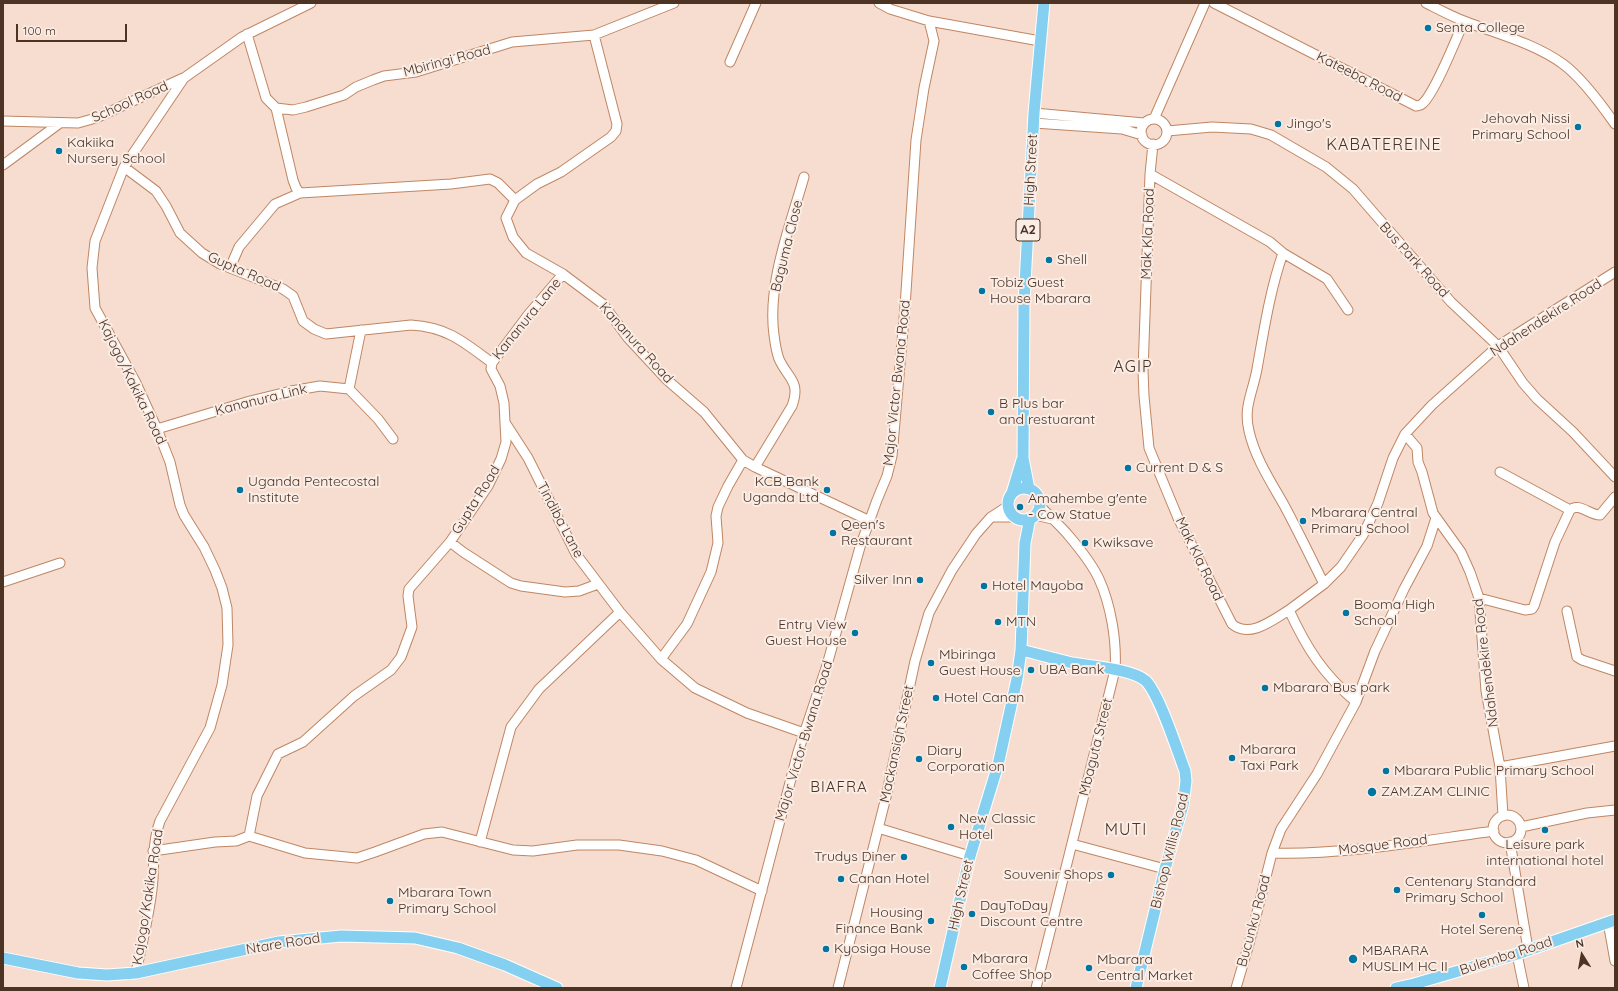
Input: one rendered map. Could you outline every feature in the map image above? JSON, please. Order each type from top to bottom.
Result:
[{"type":"main road","name":"High Street","points":[[1030,489],[1023,458],[1024,303],[1034,118],[1044,3]]},
{"type":"main road","name":"High Street","points":[[1012,492],[1023,458]]},
{"type":"main road","points":[[1012,492],[1018,489],[1030,489]]},
{"type":"main road","name":"A2","points":[[1030,489],[1037,495],[1035,513]]},
{"type":"main road","name":"A2","points":[[1008,506],[1012,492]]},
{"type":"main road","points":[[1008,506],[1010,512],[1016,517],[1023,519],[1035,513]]},
{"type":"main road","name":"High Street","points":[[940,988],[970,856],[998,765],[1017,680],[1021,650],[1025,543],[1035,513]]},
{"type":"main road","name":"High Street","points":[[1016,517],[1025,543]]},
{"type":"main road","name":"Bishop Willis Road","points":[[1021,650],[1115,670],[1136,676],[1147,682],[1168,725],[1185,771],[1186,782],[1183,804],[1165,869],[1136,988]]},
{"type":"main road","name":"Bulemba Road","points":[[1396,988],[1517,954],[1612,921]]},
{"type":"main road","name":"Ntare Road","points":[[3,958],[78,973],[107,975],[136,973],[279,942],[341,936],[415,938],[458,948],[505,965],[557,988]]},
{"type":"street","name":"Kajogo/Kakika Road","points":[[136,973],[153,879],[156,832],[160,821],[210,728],[222,685],[228,645],[227,608],[222,588],[204,547],[184,515],[180,505],[170,462],[157,429],[136,383],[95,308],[92,268],[95,241],[124,167],[184,78],[247,34],[311,3]]},
{"type":"street","name":"Mbiringi Road","points":[[276,108],[293,110],[306,107],[344,95],[356,87],[384,76],[416,72],[512,42],[594,35],[674,3]]},
{"type":"street","points":[[730,62],[756,3]]},
{"type":"street","points":[[879,3],[929,21],[1040,40]]},
{"type":"street","points":[[1154,119],[1205,3]]},
{"type":"street","name":"Kateeba Road","points":[[1214,3],[1416,106],[1423,103],[1430,94],[1452,51],[1464,21]]},
{"type":"street","points":[[1426,3],[1464,21],[1499,33],[1545,53],[1562,63],[1573,72],[1615,124]]},
{"type":"street","name":"Major Victor Bwana Road","points":[[736,988],[804,733],[827,665],[860,547],[887,476],[892,456],[916,148],[923,93],[934,40],[929,21]]},
{"type":"street","points":[[247,34],[266,98],[276,108],[293,180],[300,193]]},
{"type":"street","points":[[230,268],[239,247],[275,204],[300,193],[451,184],[490,179],[498,183],[514,200],[537,184],[561,172],[611,137],[616,131],[617,124],[594,35]]},
{"type":"street","name":"School Road","points":[[3,121],[78,123],[96,118],[184,78]]},
{"type":"street","points":[[1034,118],[1144,123],[1154,119],[1163,122],[1167,131],[1163,141],[1153,144],[1147,142],[1142,135],[1144,123]]},
{"type":"street","points":[[1034,118],[1122,129],[1142,135]]},
{"type":"street","points":[[3,165],[60,123]]},
{"type":"street","name":"Bus Park Road","points":[[1167,131],[1212,127],[1251,129],[1271,135],[1326,167],[1353,190],[1451,302],[1498,346],[1523,383],[1537,399],[1574,432],[1615,477]]},
{"type":"street","name":"Mak Kla Road","points":[[1153,144],[1150,174],[1144,372],[1144,396],[1149,448],[1178,518],[1232,624],[1237,629],[1245,630],[1258,628],[1289,610],[1324,584],[1341,567],[1363,535],[1378,503],[1393,458],[1405,434]]},
{"type":"street","name":"Gupta Road","points":[[124,167],[156,191],[166,206],[180,233],[202,254],[220,264],[283,289],[293,296],[304,321],[314,329],[326,334],[411,324],[422,325],[449,333],[467,344],[492,363],[491,369],[500,386],[504,404],[506,442],[501,459],[488,486],[450,542],[409,589],[408,593],[412,627],[401,657],[391,670],[354,696],[303,742],[278,754],[257,796],[249,836]]},
{"type":"street","points":[[1150,174],[1270,242],[1284,253],[1327,279],[1348,310]]},
{"type":"street","name":"Baguma Close","points":[[755,467],[792,406],[796,395],[794,383],[780,360],[776,348],[773,329],[774,298],[778,269],[804,177]]},
{"type":"street","name":"Kananura Road","points":[[514,200],[506,218],[513,237],[526,253],[563,274],[603,304],[628,338],[666,379],[704,412],[743,460],[870,521]]},
{"type":"street","points":[[1284,253],[1262,336],[1256,372],[1248,402],[1247,423],[1256,455],[1298,531],[1324,584]]},
{"type":"street","name":"Ndahendekire Road","points":[[1503,816],[1500,767],[1486,691],[1479,598],[1461,552],[1436,518],[1418,462],[1417,448],[1405,434],[1432,405],[1498,346],[1615,272]]},
{"type":"street","name":"Kananura Lane","points":[[492,363],[528,315],[563,274]]},
{"type":"street","points":[[361,330],[349,389],[378,419],[393,439]]},
{"type":"street","name":"Kananura Link","points":[[157,429],[250,401],[291,391],[320,386],[349,389]]},
{"type":"street","name":"Tindiba Lane","points":[[506,424],[528,458],[576,554],[620,612],[661,659],[695,688],[747,713],[804,733]]},
{"type":"street","points":[[661,659],[687,624],[709,578],[718,543],[716,516],[718,507],[743,460]]},
{"type":"street","points":[[1500,472],[1570,510]]},
{"type":"street","points":[[1479,598],[1526,610],[1532,609],[1555,542],[1570,510],[1579,507],[1594,515],[1600,515],[1615,497]]},
{"type":"street","name":"Mackansigh Street","points":[[838,988],[878,828],[915,661],[928,613],[952,570],[976,534],[991,517],[1008,506]]},
{"type":"street","name":"Mbaguta Street","points":[[1035,513],[1052,519],[1069,536],[1085,557],[1098,578],[1104,592],[1114,635],[1115,670],[1036,988]]},
{"type":"street","points":[[991,517],[1016,517]]},
{"type":"street","points":[[1272,853],[1281,829],[1317,774],[1356,702],[1375,651],[1404,589],[1427,546],[1436,518]]},
{"type":"street","points":[[450,542],[462,552],[511,583],[536,589],[565,592],[579,590],[598,584]]},
{"type":"street","points":[[3,582],[60,563]]},
{"type":"street","points":[[1289,610],[1302,638],[1318,663],[1337,686],[1356,702]]},
{"type":"street","points":[[1567,611],[1577,657],[1615,671]]},
{"type":"street","points":[[480,842],[511,727],[539,689],[620,612]]},
{"type":"street","points":[[1500,767],[1615,746]]},
{"type":"street","points":[[1521,827],[1587,813],[1615,810]]},
{"type":"street","points":[[1503,816],[1513,816],[1517,819],[1521,827],[1521,831],[1517,838],[1510,842],[1498,839],[1494,831],[1495,823],[1503,816]]},
{"type":"street","points":[[878,828],[970,856]]},
{"type":"street","name":"Mosque Road","points":[[1272,853],[1304,854],[1381,846],[1494,831]]},
{"type":"street","points":[[154,851],[215,842],[236,841],[249,836],[305,853],[356,858],[424,834],[442,832],[513,850],[533,851],[577,845],[619,845],[662,851],[696,860],[762,891]]},
{"type":"street","points":[[1510,842],[1528,949]]},
{"type":"street","points":[[1072,844],[1165,869]]},
{"type":"street","name":"Bucunku Road","points":[[1236,988],[1249,944],[1272,853]]},
{"type":"street","points":[[1612,921],[1615,961]]},
{"type":"street","points":[[1517,954],[1524,988]]},
{"type":"place","name":"Senta College","points":[[1428,28]]},
{"type":"place","name":"Jingo's","points":[[1278,124]]},
{"type":"place","name":"Jehovah Nissi Primary School","points":[[1578,127]]},
{"type":"place","name":"Kakiika Nursery School","points":[[59,151]]},
{"type":"place","name":"Shell","points":[[1049,260]]},
{"type":"place","name":"Tobiz Guest House Mbarara","points":[[982,291]]},
{"type":"place","name":"B Plus bar and restuarant","points":[[991,412]]},
{"type":"place","name":"Current D & S","points":[[1128,468]]},
{"type":"place","name":"Uganda Pentecostal Institute","points":[[240,490]]},
{"type":"place","name":"KCB Bank Uganda Ltd","points":[[827,490]]},
{"type":"place","name":"Amahembe g'ente - Cow Statue","points":[[1020,507]]},
{"type":"place","name":"Mbarara Central Primary School","points":[[1303,521]]},
{"type":"place","name":"Qeen's Restaurant","points":[[833,533]]},
{"type":"place","name":"Kwiksave","points":[[1085,543]]},
{"type":"place","name":"Silver Inn","points":[[920,580]]},
{"type":"place","name":"Hotel Mayoba","points":[[984,586]]},
{"type":"place","name":"Booma High School","points":[[1346,613]]},
{"type":"place","name":"MTN","points":[[998,622]]},
{"type":"place","name":"Entry View Guest House","points":[[855,633]]},
{"type":"place","name":"Mbiringa Guest House","points":[[931,663]]},
{"type":"place","name":"UBA Bank","points":[[1031,670]]},
{"type":"place","name":"Mbarara Bus park","points":[[1265,688]]},
{"type":"place","name":"Hotel Canan","points":[[936,698]]},
{"type":"place","name":"Mbarara Taxi Park","points":[[1232,758]]},
{"type":"place","name":"Diary Corporation","points":[[919,759]]},
{"type":"place","name":"Mbarara Public Primary School","points":[[1386,771]]},
{"type":"place","name":"ZAM.ZAM CLINIC","points":[[1372,792]]},
{"type":"place","name":"New Classic Hotel","points":[[951,827]]},
{"type":"place","name":"Leisure park international hotel","points":[[1545,830]]},
{"type":"place","name":"Trudys Diner","points":[[904,857]]},
{"type":"place","name":"Souvenir Shops","points":[[1111,875]]},
{"type":"place","name":"Canan Hotel","points":[[841,879]]},
{"type":"place","name":"Centenary Standard Primary School","points":[[1397,890]]},
{"type":"place","name":"Mbarara Town Primary School","points":[[390,901]]},
{"type":"place","name":"DayToDay Discount Centre","points":[[972,914]]},
{"type":"place","name":"Hotel Serene","points":[[1482,915]]},
{"type":"place","name":"Housing Finance Bank","points":[[931,921]]},
{"type":"place","name":"Kyosiga House","points":[[826,949]]},
{"type":"place","name":"MBARARA MUSLIM HC II","points":[[1353,959]]},
{"type":"place","name":"Mbarara Coffee Shop","points":[[964,967]]},
{"type":"place","name":"Mbarara Central Market","points":[[1089,968]]},
{"type":"district","name":"KABATEREINE","points":[[1384,145]]},
{"type":"district","name":"AGIP","points":[[1133,367]]},
{"type":"district","name":"BIAFRA","points":[[839,787]]},
{"type":"district","name":"MUTI","points":[[1126,830]]}]
